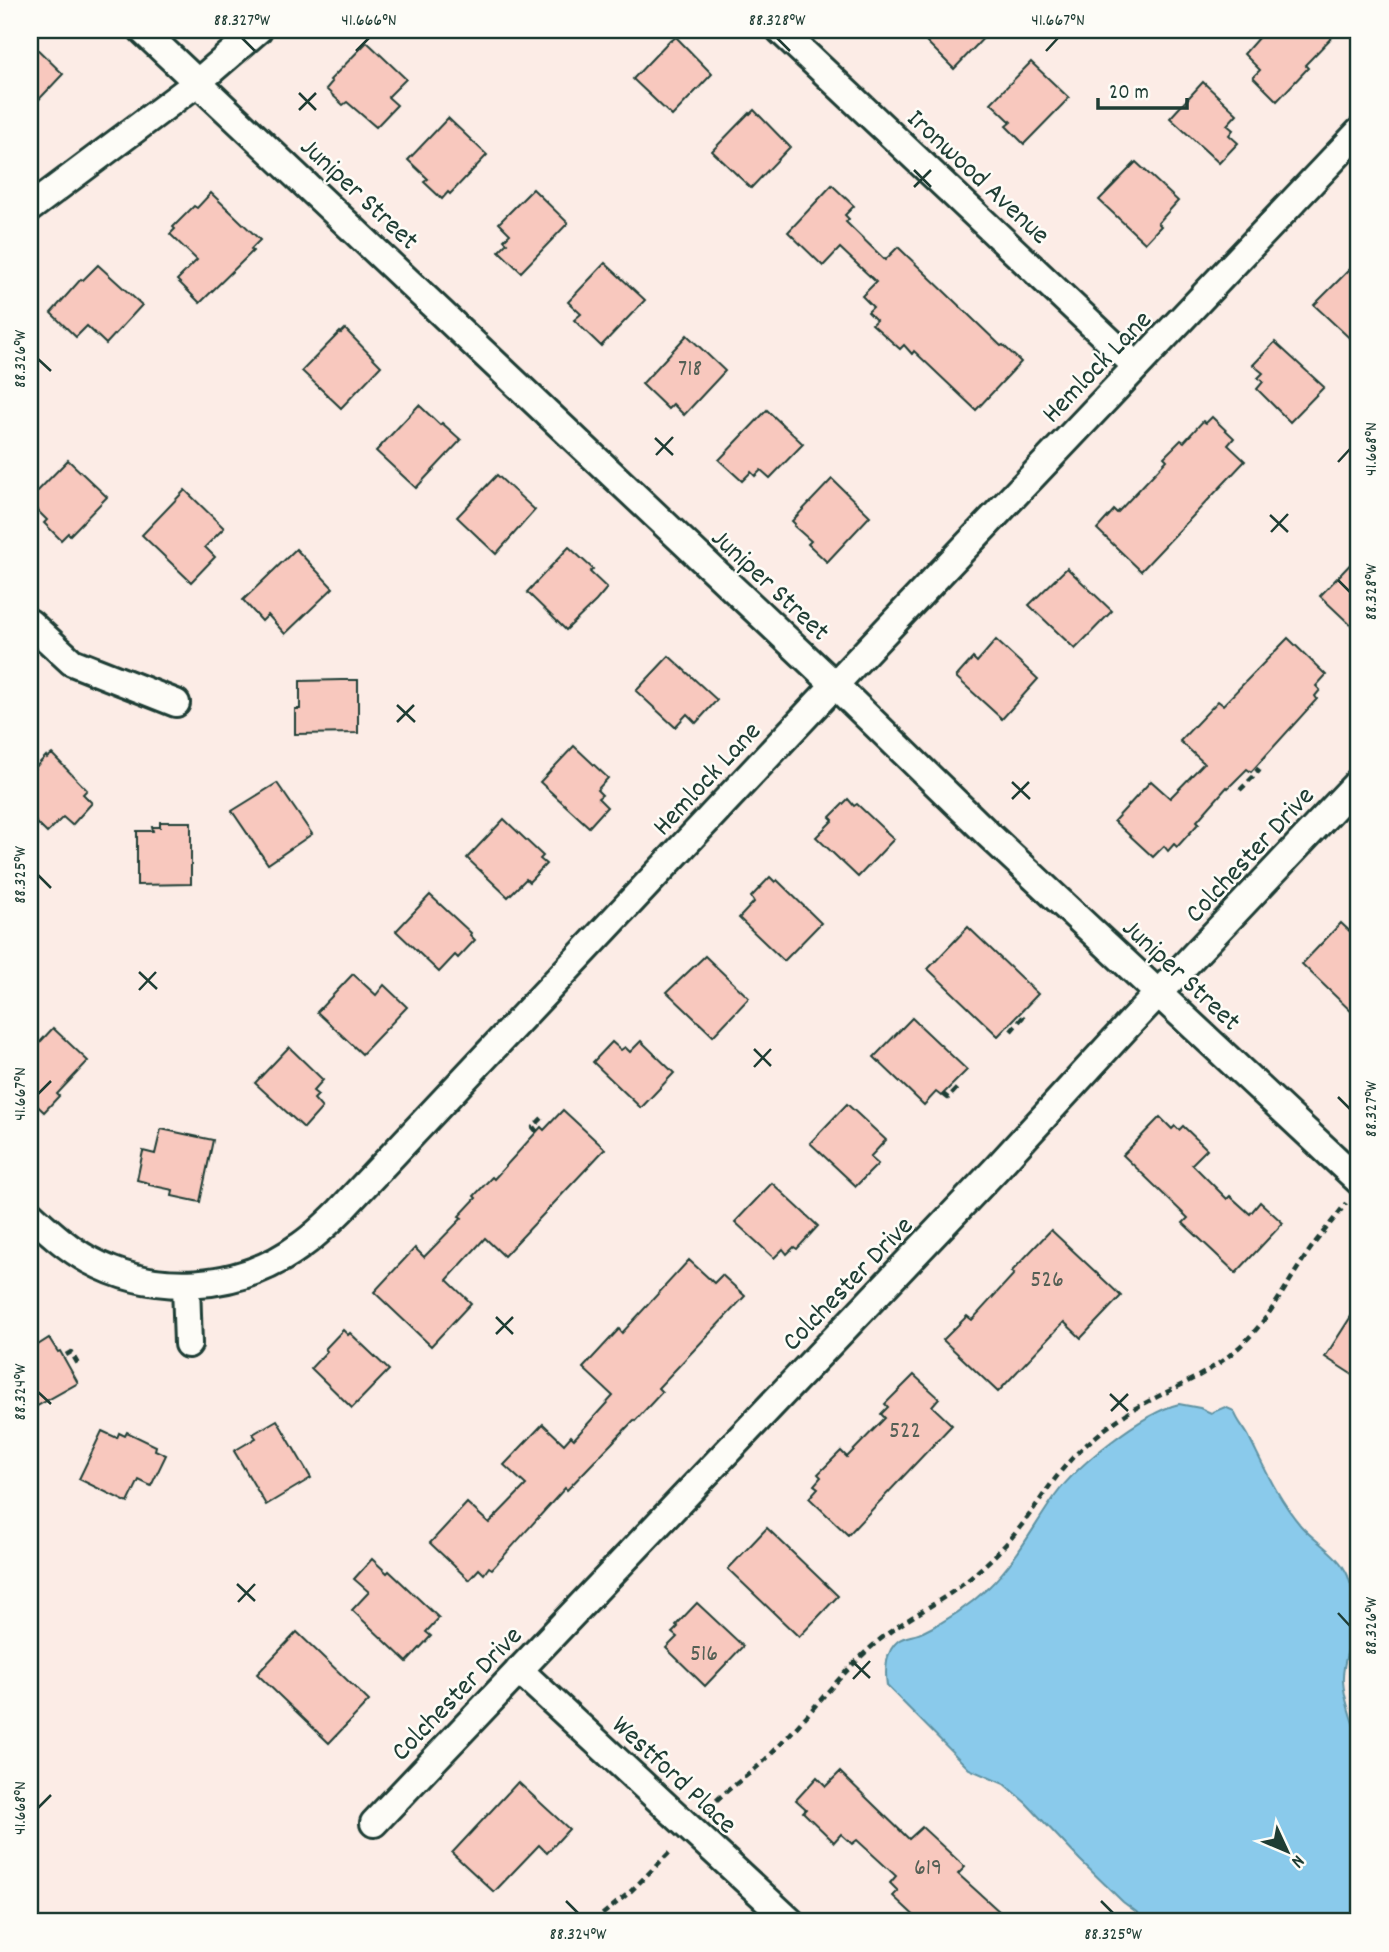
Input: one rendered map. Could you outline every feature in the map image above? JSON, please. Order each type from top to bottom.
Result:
[{"type":"street","name":"Juniper Street","points":[[142,30],[835,685],[990,836],[1159,993],[1353,1191]]},
{"type":"street","points":[[30,208],[198,82],[258,30]]},
{"type":"street","name":"Ironwood Avenue","points":[[780,30],[1136,366]]},
{"type":"street","name":"Hemlock Lane","points":[[30,1214],[66,1246],[116,1273],[149,1282],[186,1285],[228,1279],[256,1270],[299,1247],[325,1226],[1359,132]]},
{"type":"street","points":[[30,623],[72,662],[176,703]]},
{"type":"street","name":"Colchester Drive","points":[[374,1823],[995,1170],[1359,781]]},
{"type":"street","points":[[186,1285],[188,1344]]},
{"type":"street","name":"Westford Place","points":[[519,1671],[792,1922]]},
{"type":"path","points":[[1240,790],[1259,771],[1255,768]]},
{"type":"path","points":[[1011,1031],[1023,1017],[1019,1014]]},
{"type":"path","points":[[943,1094],[948,1098],[959,1086]]},
{"type":"path","points":[[537,1132],[533,1128],[545,1115]]},
{"type":"path","points":[[705,1812],[766,1759],[877,1642],[900,1624],[952,1593],[975,1574],[1005,1545],[1065,1465],[1084,1447],[1134,1409],[1210,1368],[1239,1346],[1275,1306],[1306,1255],[1353,1191]]},
{"type":"path","points":[[66,1355],[72,1352],[79,1366]]},
{"type":"path","points":[[593,1922],[630,1892],[676,1845]]},
{"type":"water","points":[[1179,1404],[1211,1413],[1225,1407],[1234,1411],[1285,1505],[1301,1526],[1339,1561],[1348,1576],[1354,1619],[1343,1681],[1349,1710],[1359,1737],[1359,1922],[1150,1922],[1123,1902],[1004,1784],[969,1769],[887,1686],[888,1656],[898,1641],[941,1623],[982,1594],[1008,1566],[1055,1496],[1078,1470],[1129,1429],[1164,1409]]},
{"type":"building","points":[[915,30],[991,30],[954,69]]},
{"type":"building","points":[[1265,30],[1339,30],[1305,65],[1308,68],[1277,101],[1253,77],[1260,70],[1244,54]]},
{"type":"building","points":[[676,37],[712,74],[672,116],[633,79]]},
{"type":"building","points":[[30,42],[63,74],[30,109]]},
{"type":"building","points":[[367,42],[406,79],[388,97],[397,105],[376,127],[347,102],[343,105],[326,89],[332,82],[330,80]]},
{"type":"building","points":[[1031,62],[1069,98],[1024,144],[1006,126],[1011,122],[991,103]]},
{"type":"building","points":[[1203,82],[1237,114],[1227,125],[1233,130],[1229,135],[1238,143],[1219,163],[1170,118]]},
{"type":"building","points":[[754,110],[790,147],[751,188],[712,151]]},
{"type":"building","points":[[448,118],[487,155],[442,199],[424,182],[428,179],[408,160]]},
{"type":"building","points":[[1136,162],[1178,201],[1158,223],[1161,226],[1145,243],[1099,200]]},
{"type":"building","points":[[832,185],[854,206],[845,215],[849,219],[846,222],[885,260],[898,247],[1021,362],[976,410],[914,351],[912,354],[904,345],[900,349],[872,324],[876,320],[868,312],[873,307],[862,296],[876,282],[840,248],[823,266],[788,232]]},
{"type":"building","points":[[533,189],[568,223],[521,272],[499,251],[507,243],[504,240],[510,234],[499,223]]},
{"type":"building","points":[[211,193],[260,240],[251,249],[253,251],[200,303],[177,280],[197,260],[170,234],[175,229],[173,227],[194,206],[197,208]]},
{"type":"building","points":[[1359,260],[1359,347],[1314,305]]},
{"type":"building","points":[[605,263],[645,300],[601,346],[574,320],[581,314],[568,302]]},
{"type":"building","points":[[98,265],[142,305],[106,344],[87,326],[76,337],[51,313],[81,279]]},
{"type":"building","points":[[345,329],[381,366],[341,408],[302,371]]},
{"type":"building","points":[[687,335],[725,371],[684,415],[673,404],[668,409],[642,384]]},
{"type":"building","points":[[1275,342],[1324,387],[1290,422],[1257,389],[1263,382],[1258,378],[1263,373],[1253,365]]},
{"type":"building","points":[[419,405],[461,440],[416,488],[376,451]]},
{"type":"building","points":[[767,410],[803,444],[770,478],[761,470],[755,476],[751,472],[742,481],[719,460]]},
{"type":"building","points":[[1212,417],[1234,438],[1228,445],[1245,461],[1141,571],[1097,529],[1114,510],[1117,513],[1167,460],[1164,457],[1181,440],[1184,442],[1203,421],[1206,423]]},
{"type":"building","points":[[68,460],[107,497],[70,535],[68,533],[61,540],[44,523],[47,520],[30,503],[30,499]]},
{"type":"building","points":[[497,475],[535,510],[496,554],[457,517]]},
{"type":"building","points":[[832,479],[870,516],[827,562],[808,544],[811,541],[792,521]]},
{"type":"building","points":[[185,490],[224,528],[205,547],[215,557],[191,582],[142,535]]},
{"type":"building","points":[[569,547],[593,569],[590,572],[607,588],[566,630],[527,592]]},
{"type":"building","points":[[296,549],[333,588],[285,634],[268,615],[262,621],[243,600]]},
{"type":"building","points":[[1359,555],[1359,633],[1320,596]]},
{"type":"building","points":[[1067,568],[1112,611],[1075,649],[1029,605]]},
{"type":"building","points":[[1288,638],[1326,675],[1316,686],[1320,690],[1315,696],[1317,699],[1251,772],[1247,769],[1227,787],[1177,847],[1174,844],[1168,851],[1164,846],[1153,857],[1114,821],[1151,781],[1170,798],[1204,763],[1180,741],[1218,701],[1223,705]]},
{"type":"building","points":[[996,640],[1038,679],[1002,719],[956,677],[973,658],[977,662]]},
{"type":"building","points":[[669,656],[717,700],[696,723],[687,714],[675,727],[636,691]]},
{"type":"building","points":[[358,680],[358,733],[295,734],[295,709],[300,709],[300,681]]},
{"type":"building","points":[[574,746],[608,778],[597,790],[602,795],[598,798],[607,807],[589,827],[540,782]]},
{"type":"building","points":[[52,754],[87,790],[83,794],[92,803],[72,825],[63,817],[47,833],[30,816],[30,773],[46,756],[47,758]]},
{"type":"building","points":[[277,783],[312,834],[268,864],[232,811]]},
{"type":"building","points":[[848,799],[854,806],[857,804],[894,839],[858,877],[816,837],[833,820],[830,817]]},
{"type":"building","points":[[504,819],[543,856],[540,859],[546,864],[529,882],[526,879],[508,897],[467,858]]},
{"type":"building","points":[[160,822],[191,822],[191,884],[137,885],[137,831],[153,831],[152,827],[160,827]]},
{"type":"building","points":[[770,877],[775,882],[777,880],[821,923],[784,961],[739,918],[754,902],[751,897]]},
{"type":"building","points":[[430,895],[471,933],[475,940],[458,958],[455,955],[439,972],[396,931]]},
{"type":"building","points":[[1341,923],[1359,940],[1359,1019],[1302,964]]},
{"type":"building","points":[[968,927],[1038,994],[998,1036],[928,969]]},
{"type":"building","points":[[705,956],[749,998],[713,1036],[667,992]]},
{"type":"building","points":[[353,974],[376,995],[384,985],[407,1007],[362,1054],[317,1012]]},
{"type":"building","points":[[912,1018],[967,1070],[941,1096],[936,1092],[924,1105],[874,1057]]},
{"type":"building","points":[[53,1028],[88,1061],[44,1112],[30,1099],[30,1053]]},
{"type":"building","points":[[641,1041],[674,1073],[641,1108],[593,1062],[612,1042],[621,1050],[625,1047],[630,1052]]},
{"type":"building","points":[[289,1047],[323,1080],[313,1091],[318,1095],[314,1099],[322,1108],[304,1128],[255,1083]]},
{"type":"building","points":[[847,1104],[886,1140],[870,1157],[878,1164],[856,1186],[810,1143]]},
{"type":"building","points":[[563,1110],[605,1149],[504,1256],[485,1238],[447,1280],[471,1303],[431,1346],[374,1292],[415,1248],[424,1257],[462,1218],[459,1216],[476,1198],[474,1196],[492,1177],[494,1179],[541,1127],[544,1130]]},
{"type":"building","points":[[1160,1117],[1172,1129],[1175,1126],[1179,1130],[1183,1126],[1207,1149],[1192,1164],[1227,1199],[1230,1196],[1250,1214],[1260,1202],[1283,1223],[1236,1273],[1183,1223],[1188,1218],[1123,1155]]},
{"type":"building","points":[[161,1129],[213,1140],[200,1202],[172,1196],[173,1190],[137,1180],[143,1151],[155,1154]]},
{"type":"building","points":[[772,1183],[818,1226],[797,1249],[794,1247],[787,1254],[783,1249],[774,1258],[735,1222]]},
{"type":"building","points":[[1051,1230],[1121,1296],[1081,1338],[1064,1322],[998,1392],[943,1340],[967,1316],[972,1320],[1014,1274],[1011,1272]]},
{"type":"building","points":[[689,1260],[714,1283],[722,1275],[745,1296],[658,1388],[662,1392],[567,1490],[565,1488],[492,1569],[489,1567],[484,1574],[479,1569],[469,1580],[430,1543],[467,1503],[489,1523],[526,1485],[504,1465],[543,1424],[564,1444],[571,1436],[574,1439],[613,1396],[583,1368],[619,1329],[622,1333]]},
{"type":"building","points":[[1359,1304],[1359,1379],[1325,1357]]},
{"type":"building","points":[[343,1330],[348,1335],[350,1333],[389,1370],[352,1408],[311,1368]]},
{"type":"building","points":[[49,1338],[58,1352],[60,1351],[78,1383],[30,1410],[30,1350]]},
{"type":"building","points":[[914,1375],[939,1398],[932,1406],[952,1425],[848,1535],[809,1498],[818,1488],[814,1485],[821,1477],[818,1474],[841,1451],[847,1457],[885,1418],[881,1414],[888,1407],[885,1404]]},
{"type":"building","points":[[277,1420],[311,1478],[266,1505],[234,1451],[256,1438],[253,1434]]},
{"type":"building","points":[[102,1431],[117,1438],[119,1433],[125,1436],[127,1432],[156,1446],[155,1450],[166,1455],[151,1486],[139,1480],[128,1503],[79,1479]]},
{"type":"building","points":[[767,1528],[838,1596],[799,1637],[728,1569]]},
{"type":"building","points":[[372,1559],[387,1573],[389,1571],[439,1618],[426,1632],[431,1636],[407,1662],[352,1610],[369,1592],[354,1579]]},
{"type":"building","points":[[697,1603],[743,1646],[705,1686],[666,1648],[677,1637],[672,1633],[678,1627],[676,1625]]},
{"type":"building","points":[[297,1632],[369,1701],[329,1743],[257,1674]]},
{"type":"building","points":[[840,1772],[909,1839],[922,1827],[965,1867],[958,1874],[1011,1922],[921,1922],[893,1896],[898,1891],[890,1883],[896,1876],[857,1840],[852,1844],[841,1834],[834,1842],[803,1812],[806,1809],[796,1800],[817,1777],[826,1786]]},
{"type":"building","points":[[518,1782],[569,1829],[547,1853],[539,1845],[494,1892],[452,1853]]}]
